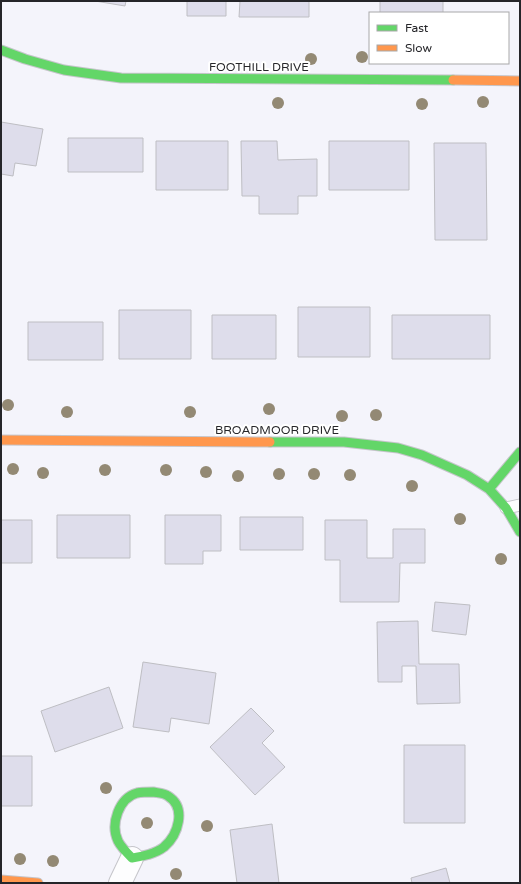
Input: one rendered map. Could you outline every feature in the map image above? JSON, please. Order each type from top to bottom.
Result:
[{"type":"street","name":"FOOTHILL DRIVE","points":[[1,50],[25,60],[64,70],[121,78],[520,81]]},
{"type":"street","name":"BROADMOOR DRIVE","points":[[1,440],[344,442],[398,448],[422,454],[467,475],[489,489],[506,508],[520,532]]},
{"type":"street","points":[[489,489],[520,452]]},
{"type":"street","points":[[153,792],[168,796],[175,804],[179,814],[178,826],[174,837],[165,847],[149,856],[132,858],[117,838],[115,824],[117,813],[124,801],[136,793],[153,792]]},
{"type":"street","points":[[120,883],[132,858]]},
{"type":"street","points":[[1,880],[38,883]]},
{"type":"lane","points":[[506,508],[520,505]]},
{"type":"building","points":[[95,1],[126,1],[125,6]]},
{"type":"building","points":[[187,1],[226,1],[226,16],[187,16]]},
{"type":"building","points":[[240,1],[309,1],[309,17],[239,17]]},
{"type":"building","points":[[380,1],[443,1],[443,12],[380,12]]},
{"type":"building","points":[[1,122],[43,129],[36,166],[15,163],[13,176],[1,174]]},
{"type":"building","points":[[68,138],[143,138],[143,172],[68,172]]},
{"type":"building","points":[[156,141],[228,141],[228,190],[156,190]]},
{"type":"building","points":[[241,141],[277,141],[278,160],[317,159],[317,196],[298,196],[298,214],[259,214],[259,196],[242,196]]},
{"type":"building","points":[[329,141],[409,141],[409,190],[329,190]]},
{"type":"building","points":[[434,143],[486,143],[487,240],[435,240]]},
{"type":"building","points":[[298,307],[370,307],[370,357],[298,357]]},
{"type":"building","points":[[119,310],[191,310],[191,359],[119,359]]},
{"type":"building","points":[[212,315],[276,315],[276,359],[212,359]]},
{"type":"building","points":[[392,315],[490,315],[490,359],[392,359]]},
{"type":"building","points":[[28,322],[103,322],[103,360],[28,360]]},
{"type":"building","points":[[57,515],[130,515],[130,558],[57,558]]},
{"type":"building","points":[[165,515],[221,515],[221,551],[203,551],[203,564],[165,564]]},
{"type":"building","points":[[240,517],[303,517],[303,550],[240,550]]},
{"type":"building","points":[[1,520],[32,520],[32,563],[1,563]]},
{"type":"building","points":[[325,520],[367,520],[367,558],[393,558],[393,529],[425,529],[425,563],[400,563],[399,602],[340,602],[340,560],[325,560]]},
{"type":"building","points":[[435,602],[470,605],[466,635],[432,631]]},
{"type":"building","points":[[418,621],[419,664],[459,664],[460,703],[417,704],[416,666],[402,666],[402,682],[378,682],[377,622]]},
{"type":"building","points":[[143,662],[216,673],[209,724],[171,718],[169,732],[133,727]]},
{"type":"building","points":[[109,687],[123,728],[55,752],[41,711]]},
{"type":"building","points":[[251,708],[274,731],[262,743],[285,767],[255,795],[210,747]]},
{"type":"building","points":[[404,745],[465,745],[465,823],[404,823]]},
{"type":"building","points":[[1,756],[32,756],[32,806],[1,806]]},
{"type":"building","points":[[272,824],[279,883],[237,883],[230,830]]},
{"type":"building","points":[[446,868],[450,883],[412,883],[411,878]]},
{"type":"traffic: fast","points":[[1,50],[25,59],[64,70],[121,78],[453,80]]},
{"type":"traffic: fast","points":[[270,442],[344,442],[398,448],[422,455],[467,475],[489,489],[506,508],[520,532]]},
{"type":"traffic: fast","points":[[489,489],[520,452]]},
{"type":"traffic: fast","points":[[153,792],[166,795],[174,801],[179,814],[176,829],[173,836],[164,847],[149,854],[132,858],[118,841],[115,827],[118,812],[125,800],[131,796],[137,793],[153,792]]},
{"type":"traffic: slow","points":[[453,80],[520,81]]},
{"type":"traffic: slow","points":[[1,440],[270,442]]},
{"type":"traffic: slow","points":[[1,880],[38,883]]}]
